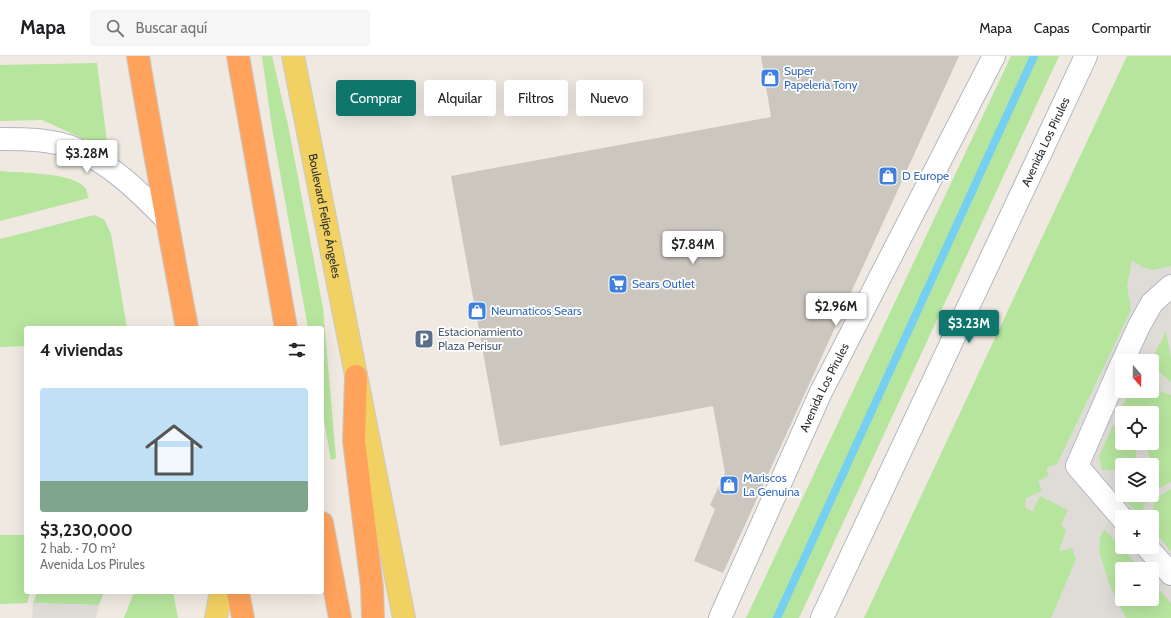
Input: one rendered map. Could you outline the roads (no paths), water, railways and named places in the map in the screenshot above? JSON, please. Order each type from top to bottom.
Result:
[{"type":"highway","points":[[138,56],[158,182],[167,220],[187,326]]},
{"type":"highway","points":[[238,56],[286,326]]},
{"type":"highway","points":[[356,376],[354,441],[372,587],[373,618]]},
{"type":"highway","points":[[324,534],[340,618]]},
{"type":"highway","points":[[238,594],[243,618]]},
{"type":"main road","name":"Boulevard Felipe Ángeles","points":[[293,56],[404,618]]},
{"type":"main road","points":[[216,618],[221,594]]},
{"type":"street","name":"Avenida Los Pirules","points":[[720,618],[821,392],[994,56]]},
{"type":"street","name":"Avenida Los Pirules","points":[[822,618],[1086,56]]},
{"type":"street","points":[[0,139],[52,142],[76,148],[115,170],[167,220]]},
{"type":"street","points":[[1126,354],[1152,303],[1171,286]]},
{"type":"street","points":[[1115,378],[1077,466],[1115,510]]},
{"type":"street","points":[[1153,554],[1171,574]]},
{"type":"waterway","points":[[777,618],[1034,56]]},
{"type":"place","name":"Super Papeleria Tony","points":[[770,78]]},
{"type":"place","name":"D Europe","points":[[888,176]]},
{"type":"place","name":"Sears Outlet","points":[[618,284]]},
{"type":"place","name":"Neumaticos Sears","points":[[477,311]]},
{"type":"place","name":"Estacionamiento Plaza Perisur","points":[[424,339]]},
{"type":"place","name":"Mariscos La Genuina","points":[[729,485]]}]
